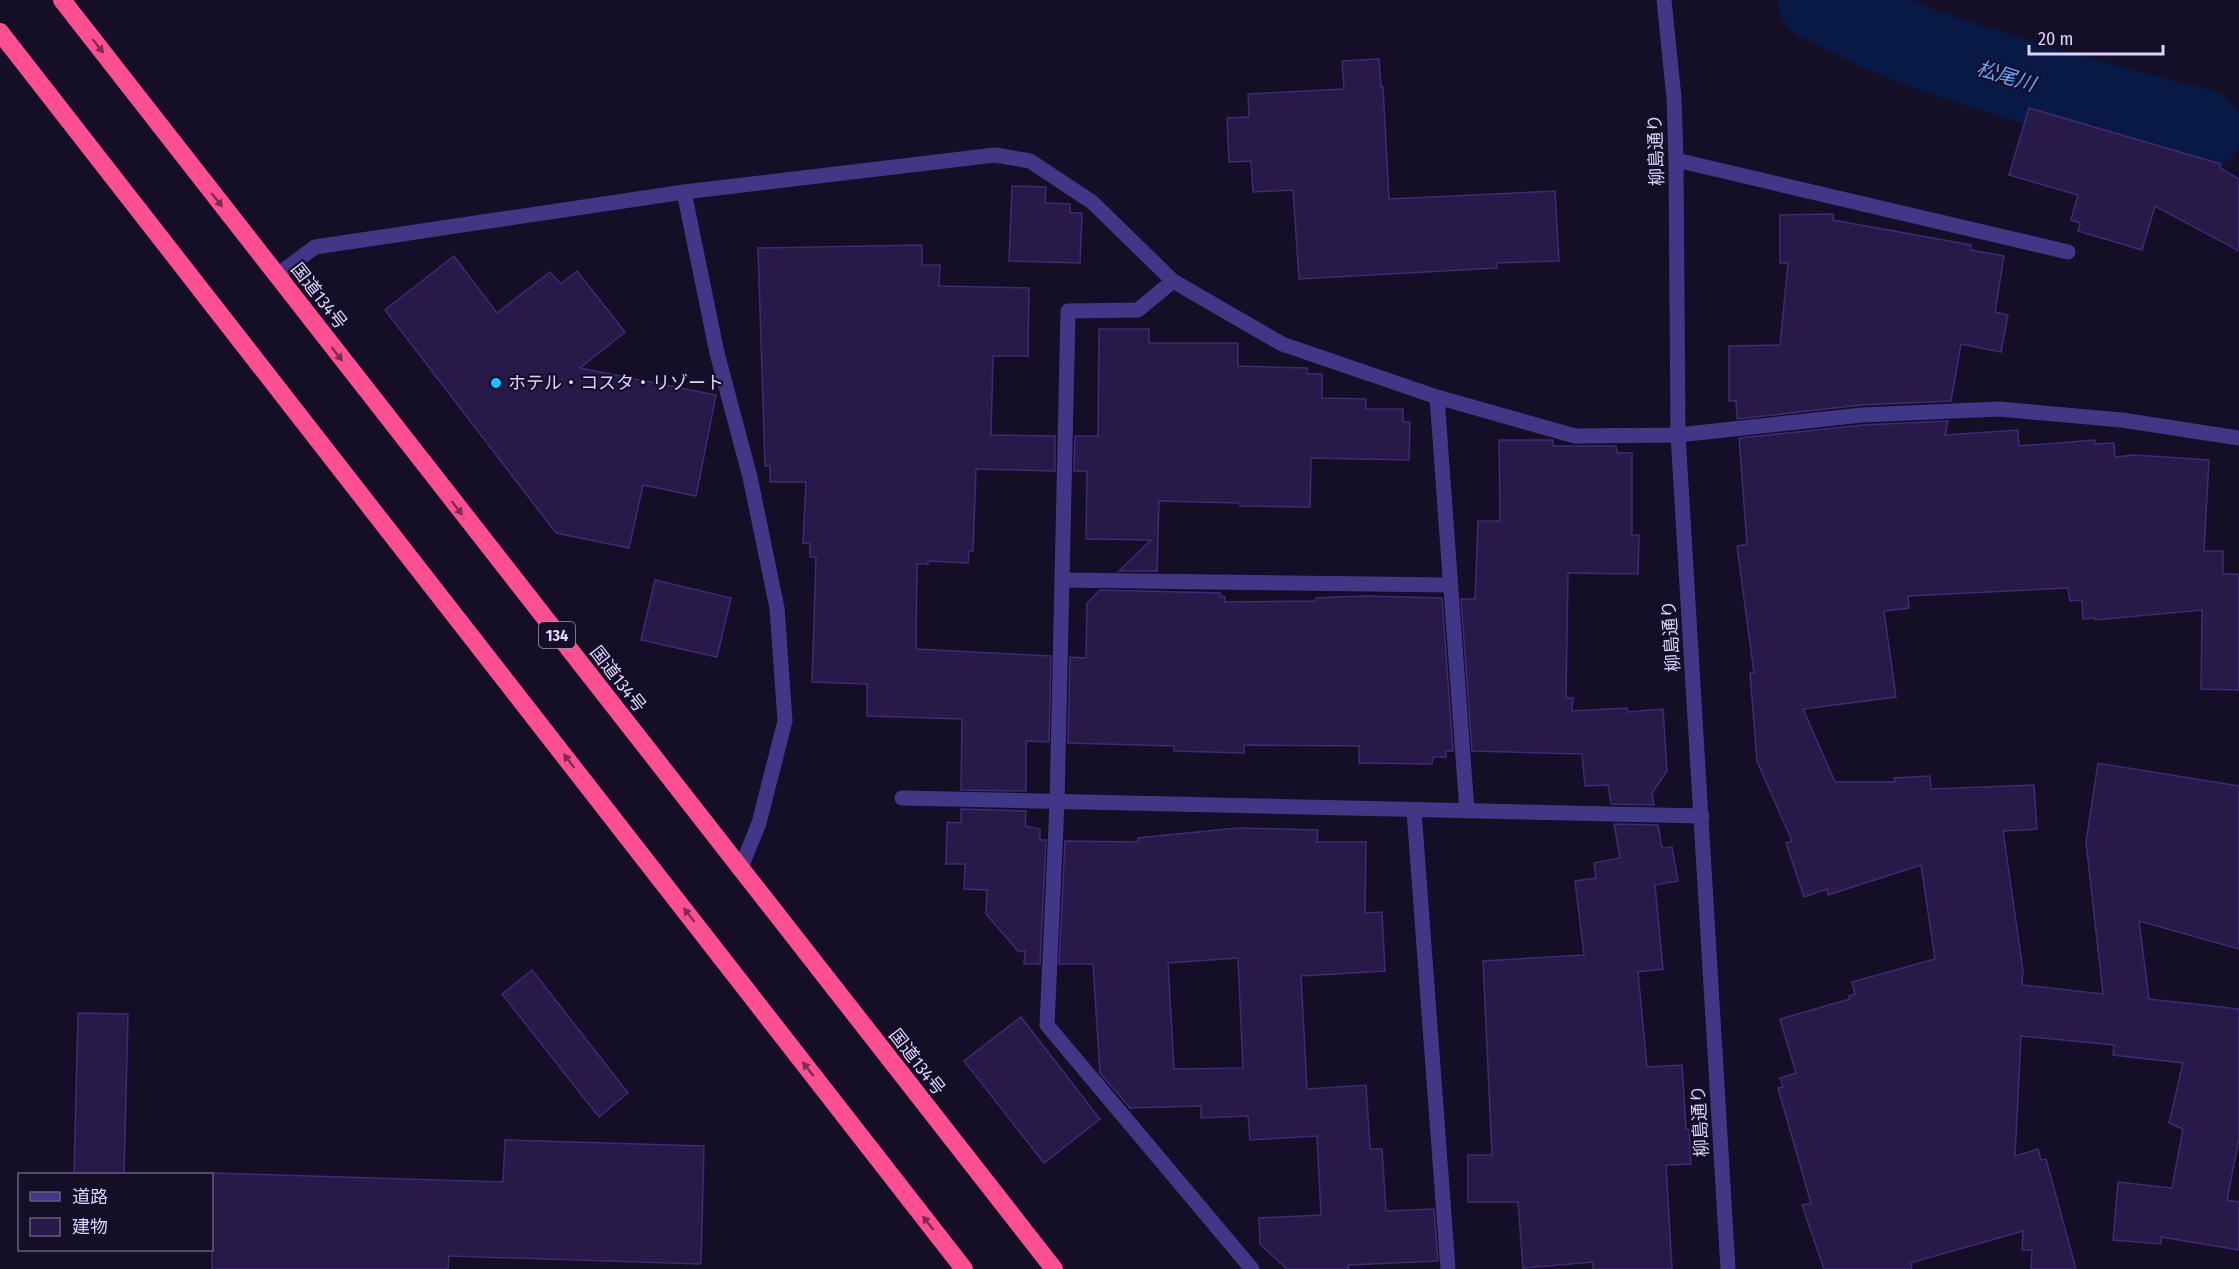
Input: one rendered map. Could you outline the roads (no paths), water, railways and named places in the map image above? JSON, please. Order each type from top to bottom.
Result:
[{"type":"highway","name":"国道134号","points":[[62,0],[1054,1269]]},
{"type":"highway","points":[[0,32],[964,1269]]},
{"type":"street","name":"柳島通り","points":[[1664,0],[1674,98],[1677,160],[1678,435],[1728,1269]]},
{"type":"street","points":[[276,276],[315,247],[684,192],[995,155],[1029,161],[1092,202],[1173,281],[1282,345],[1437,397],[1575,436],[1678,435],[1862,414],[1999,409],[2122,420],[2239,438]]},
{"type":"street","points":[[1677,160],[2068,252]]},
{"type":"street","points":[[684,192],[717,353],[750,477],[777,608],[785,721],[759,823],[740,870]]},
{"type":"street","points":[[1173,281],[1138,310],[1068,311],[1057,803],[1047,1025],[1252,1269]]},
{"type":"street","points":[[1437,397],[1467,811]]},
{"type":"street","points":[[1062,580],[1450,585]]},
{"type":"street","points":[[902,798],[1702,816]]},
{"type":"street","points":[[1414,811],[1448,1269]]},
{"type":"waterway","name":"松尾川","points":[[1818,0],[1893,36],[1971,65],[2202,130]]},
{"type":"place","name":"ホテル・コスタ・リゾート","points":[[496,383]]}]
